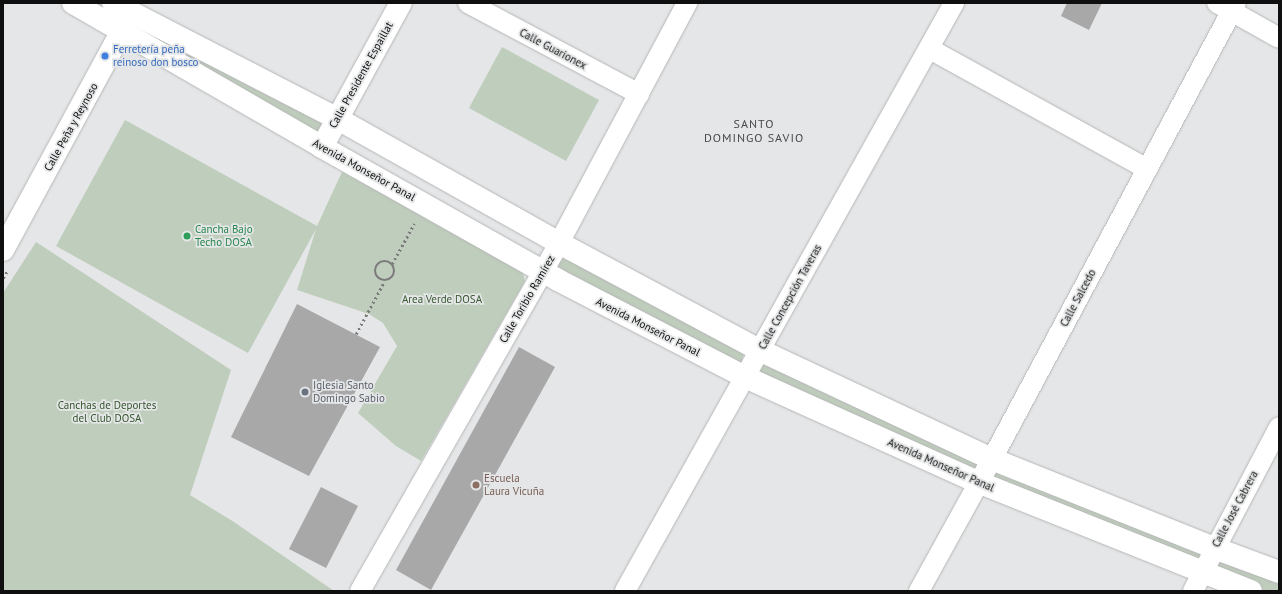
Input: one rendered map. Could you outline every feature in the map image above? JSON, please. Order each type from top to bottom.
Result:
[{"type":"street","name":"Avenida Monseñor Panal","points":[[73,3],[126,13],[338,119],[559,243],[759,350],[992,459],[1214,548],[1279,572]]},
{"type":"street","name":"Calle Presidente Espaillat","points":[[322,147],[401,3]]},
{"type":"street","name":"Calle Guarionex","points":[[468,3],[639,94]]},
{"type":"street","name":"Calle Toribio Ramírez","points":[[360,591],[559,243],[687,3]]},
{"type":"street","name":"Calle Concepción Taveras","points":[[624,591],[954,3]]},
{"type":"street","points":[[1228,6],[1279,38]]},
{"type":"street","name":"Calle Salcedo","points":[[919,591],[992,459],[1147,169],[1228,6]]},
{"type":"street","name":"Avenida Monseñor Panal","points":[[126,13],[322,147],[543,271],[745,377],[978,482],[1251,591]]},
{"type":"street","name":"Calle Peña y Reynoso","points":[[7,257],[126,13]]},
{"type":"street","points":[[930,48],[1147,169]]},
{"type":"street","name":"Calle José Cabrera","points":[[1193,591],[1214,548],[1279,427]]},
{"type":"path","points":[[3,278],[7,257]]},
{"type":"path","points":[[356,334],[384,282],[391,280],[395,271],[392,264],[387,261],[381,262],[376,267],[376,277],[384,282]]},
{"type":"green space","points":[[136,24],[328,121],[320,135],[130,29]]},
{"type":"green space","points":[[502,47],[599,100],[566,161],[469,108]]},
{"type":"green space","name":"Area Verde DOSA","points":[[125,120],[317,226],[342,172],[522,270],[525,281],[421,461],[396,446],[358,413],[397,346],[383,323],[369,314],[297,290],[316,229],[248,353],[56,246]]},
{"type":"green space","name":"Canchas de Deportes del Club DOSA","points":[[36,242],[231,370],[190,495],[234,522],[334,591],[3,591],[3,293]]},
{"type":"green space","points":[[567,254],[744,353],[740,367],[556,267]]},
{"type":"green space","points":[[762,358],[985,460],[975,476],[753,375]]},
{"type":"green space","points":[[994,464],[1207,551],[1198,566],[985,479]]},
{"type":"green space","points":[[1221,556],[1279,580],[1279,591],[1261,591],[1211,571]]},
{"type":"building","points":[[1067,3],[1102,3],[1089,30],[1061,16]]},
{"type":"building","name":"Iglesia Santo Domingo Sabio","points":[[297,304],[380,347],[309,476],[231,437]]},
{"type":"building","points":[[519,347],[555,367],[431,590],[396,570]]},
{"type":"building","points":[[321,487],[358,506],[326,568],[289,549]]},
{"type":"place","name":"Ferretería peña reinoso don bosco","points":[[105,56]]},
{"type":"place","name":"Cancha Bajo Techo DOSA","points":[[187,236]]},
{"type":"place","name":"Iglesia Santo Domingo Sabio","points":[[305,392]]},
{"type":"place","name":"Escuela Laura Vicuña","points":[[476,485]]},
{"type":"district","name":"SANTO DOMINGO SAVIO","points":[[754,131]]}]
